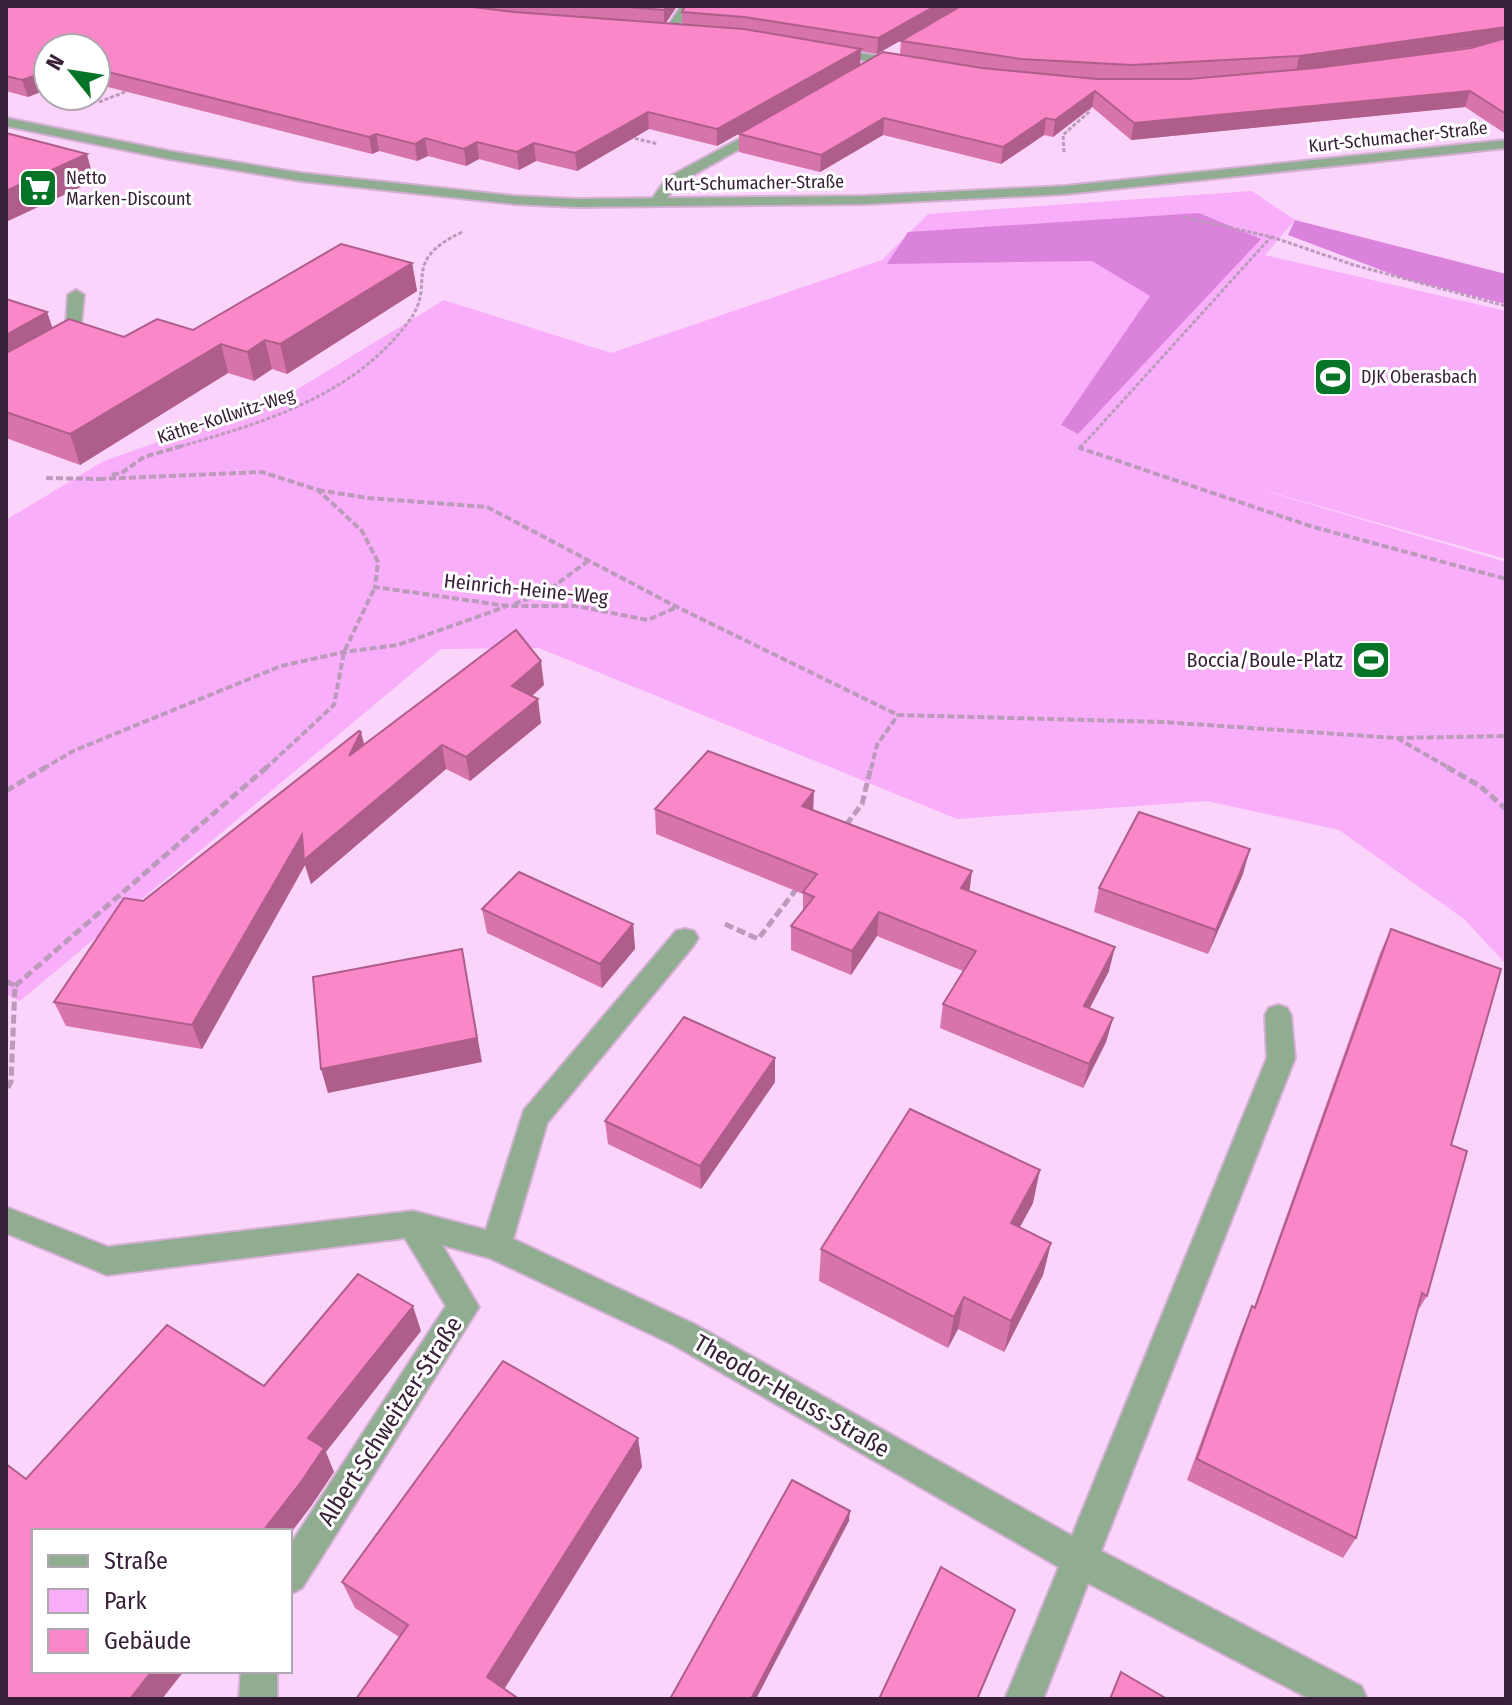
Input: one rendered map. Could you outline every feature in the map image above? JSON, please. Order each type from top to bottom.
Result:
[{"type":"street","points":[[670,32],[686,6]]},
{"type":"street","points":[[655,31],[685,34]]},
{"type":"street","points":[[813,49],[924,67]]},
{"type":"street","points":[[857,75],[895,52]]},
{"type":"street","points":[[656,203],[672,181],[780,120]]},
{"type":"street","name":"Kurt-Schumacher-Straße","points":[[6,122],[301,177],[514,200],[656,203],[865,200],[1065,190],[1506,144]]},
{"type":"street","points":[[6,381],[73,342],[76,295]]},
{"type":"street","points":[[496,1246],[534,1118],[685,938]]},
{"type":"street","points":[[1024,1699],[1281,1058],[1278,1015]]},
{"type":"street","name":"Theodor-Heuss-Straße","points":[[6,1220],[107,1261],[413,1224],[496,1246],[683,1334],[1081,1560],[1348,1699]]},
{"type":"street","name":"Albert-Schweitzer-Straße","points":[[292,1573],[463,1307],[413,1224]]},
{"type":"street","points":[[258,1699],[259,1673]]},
{"type":"path","points":[[31,128],[135,88]]},
{"type":"path","points":[[1065,190],[1063,135],[1090,111],[1085,99]]},
{"type":"path","points":[[623,136],[716,158]]},
{"type":"path","name":"Käthe-Kollwitz-Weg","points":[[46,478],[99,479],[123,472],[144,457],[297,409],[329,394],[390,345],[412,318],[422,294],[420,269],[432,249],[514,200]]},
{"type":"path","points":[[1506,306],[1411,281],[1272,237],[1080,448],[1310,526],[1506,579]]},
{"type":"path","points":[[99,479],[262,472],[318,490],[368,498],[487,507],[677,607],[898,715],[1163,722],[1396,738],[1506,736]]},
{"type":"path","points":[[6,1091],[11,1082],[15,986],[241,791],[334,705],[344,652],[375,587],[378,562],[362,531],[318,490]]},
{"type":"path","points":[[6,791],[73,751],[281,666],[344,652],[398,645],[546,592],[588,561]]},
{"type":"path","name":"Heinrich-Heine-Weg","points":[[375,587],[508,606],[576,606],[648,620],[677,607]]},
{"type":"path","points":[[843,829],[862,804],[877,745],[898,715]]},
{"type":"path","points":[[1396,738],[1480,786],[1506,809]]},
{"type":"path","points":[[685,938],[709,917],[758,939],[805,878]]},
{"type":"path","points":[[6,981],[15,986]]},
{"type":"green space","points":[[1252,191],[1295,220],[1265,255],[1506,311],[1506,559],[1238,483],[1506,562],[1506,964],[1464,919],[1339,830],[1207,801],[957,819],[539,648],[441,649],[20,1001],[6,994],[6,520],[104,461],[283,398],[444,300],[611,353],[882,260],[928,214]]},
{"type":"shaded area","points":[[1199,213],[1261,239],[1078,434],[1061,425],[1150,296],[1092,261],[887,264],[908,232]]},
{"type":"shaded area","points":[[1295,220],[1506,274],[1506,304],[1405,279],[1288,235]]},
{"type":"building","points":[[6,6],[464,6],[744,29],[861,49],[717,129],[648,112],[575,153],[534,143],[517,152],[477,142],[464,149],[425,138],[415,144],[376,134],[369,137],[112,73],[112,32],[32,32],[32,77],[22,80],[6,76]]},
{"type":"building","points":[[614,6],[667,6],[664,10]]},
{"type":"building","points":[[685,6],[935,6],[878,38],[744,17],[682,12]]},
{"type":"building","points":[[961,6],[1506,6],[1506,27],[1299,56],[1132,65],[1021,59],[901,41]]},
{"type":"building","points":[[1506,38],[1506,114],[1470,91],[1134,123],[1095,91],[1055,120],[1046,118],[1003,147],[884,118],[821,155],[739,134],[883,52],[982,68],[1096,79],[1189,79],[1316,68],[1471,48]]},
{"type":"building","points":[[6,133],[87,154],[6,191]]},
{"type":"building","points":[[341,244],[412,263],[280,344],[265,340],[247,352],[221,344],[70,434],[6,412],[6,353],[69,319],[124,337],[157,319],[193,330]]},
{"type":"building","points":[[6,299],[47,312],[6,335]]},
{"type":"building","points":[[516,630],[541,661],[512,686],[538,699],[466,757],[442,745],[304,860],[302,835],[192,1025],[54,1002],[124,898],[143,901],[359,731],[349,756]]},
{"type":"building","points":[[708,751],[814,791],[802,806],[972,871],[961,888],[1115,947],[1084,1006],[1113,1018],[1089,1064],[943,1004],[976,951],[879,912],[852,951],[791,926],[814,897],[803,892],[817,874],[655,809]]},
{"type":"building","points":[[1139,812],[1250,849],[1216,930],[1099,888]]},
{"type":"building","points":[[519,872],[633,924],[600,964],[482,909]]},
{"type":"building","points":[[1391,929],[1501,969],[1451,1145],[1467,1151],[1427,1296],[1422,1293],[1356,1538],[1197,1459],[1252,1306],[1255,1308]]},
{"type":"building","points":[[462,949],[477,1038],[321,1069],[313,977]]},
{"type":"building","points":[[684,1017],[775,1058],[700,1166],[605,1121]]},
{"type":"building","points":[[910,1109],[1040,1170],[1011,1223],[1051,1243],[1011,1321],[964,1297],[954,1317],[821,1249]]},
{"type":"building","points":[[358,1274],[413,1306],[308,1438],[324,1448],[265,1529],[32,1529],[32,1673],[150,1673],[130,1699],[6,1699],[6,1464],[26,1479],[167,1325],[264,1386]]},
{"type":"building","points":[[503,1361],[638,1438],[487,1677],[519,1699],[356,1699],[408,1625],[342,1582]]},
{"type":"building","points":[[792,1480],[850,1511],[751,1699],[670,1699]]},
{"type":"building","points":[[941,1567],[1015,1610],[977,1699],[879,1699]]},
{"type":"building","points":[[1121,1672],[1167,1699],[1110,1699]]},
{"type":"place","name":"Netto Marken-Discount","points":[[38,188]]},
{"type":"place","name":"DJK Oberasbach","points":[[1333,377]]},
{"type":"place","name":"Boccia/Boule-Platz","points":[[1371,660]]}]
